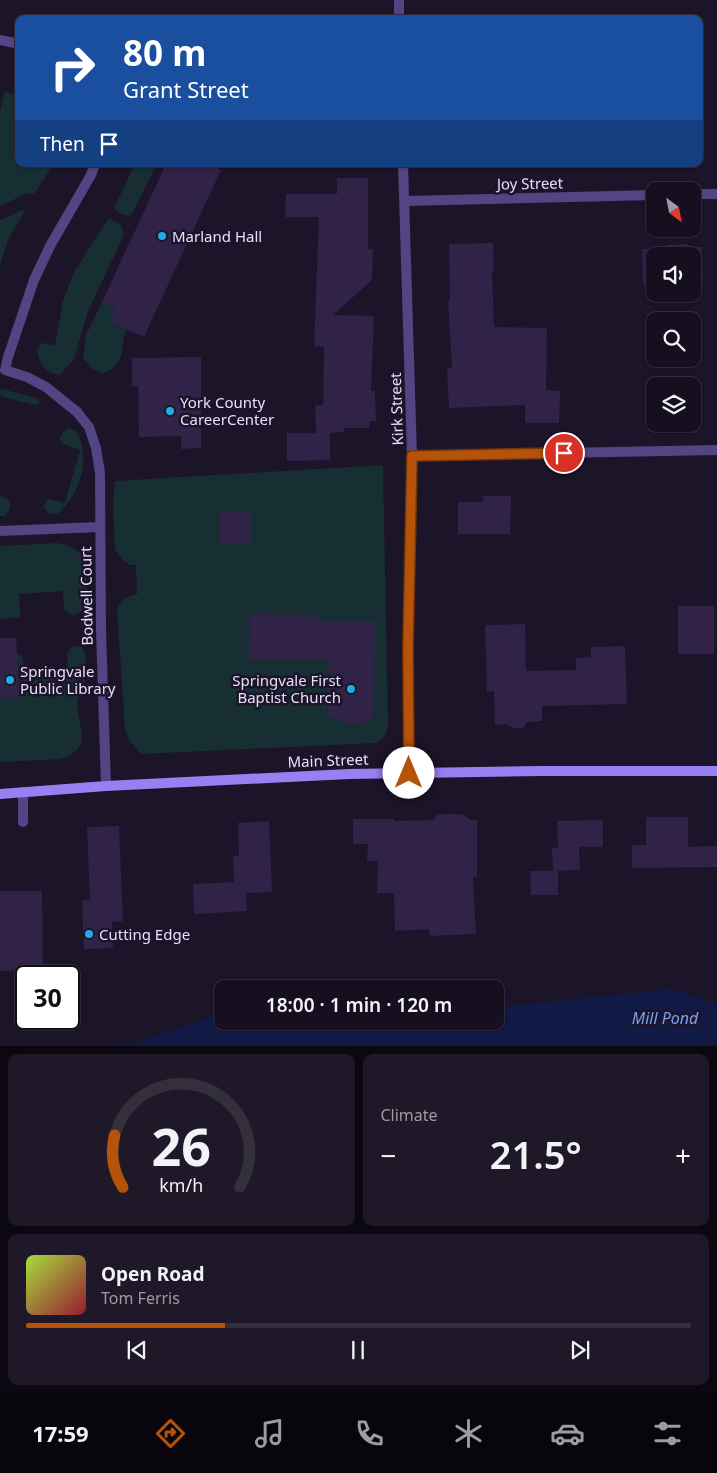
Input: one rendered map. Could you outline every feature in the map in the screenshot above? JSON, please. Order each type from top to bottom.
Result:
[{"type":"main road","name":"Main Street","points":[[0,794],[279,776],[541,771],[717,771]]},
{"type":"street","points":[[399,0],[399,15]]},
{"type":"street","points":[[0,40],[15,43]]},
{"type":"street","points":[[3,369],[34,280],[50,246],[95,167]]},
{"type":"street","name":"Kirk Street","points":[[403,167],[412,456],[408,647],[409,773]]},
{"type":"street","points":[[701,194],[717,194]]},
{"type":"street","name":"Joy Street","points":[[405,201],[646,195]]},
{"type":"street","name":"Bodwell Court","points":[[3,369],[46,387],[77,412],[89,427],[96,448],[100,472],[106,786]]},
{"type":"street","points":[[412,456],[717,450]]},
{"type":"street","points":[[0,531],[100,527]]},
{"type":"street","points":[[23,792],[23,822]]},
{"type":"green space","points":[[5,92],[15,94],[15,167],[52,167],[34,194],[28,193],[0,206],[0,111]]},
{"type":"green space","points":[[134,167],[156,167],[130,216],[121,214],[114,208]]},
{"type":"green space","points":[[26,209],[8,240],[0,266],[0,220]]},
{"type":"green space","points":[[109,218],[121,225],[124,235],[88,311],[74,359],[60,375],[55,374],[41,364],[37,350],[41,343],[55,345],[63,301],[74,272]]},
{"type":"green space","points":[[102,302],[116,309],[127,329],[119,360],[110,370],[102,374],[93,369],[83,359],[86,335]]},
{"type":"green space","points":[[2,389],[37,398],[39,403],[35,405],[3,397],[0,395]]},
{"type":"green space","points":[[68,428],[76,431],[81,441],[83,464],[81,476],[72,497],[65,506],[57,514],[49,514],[43,507],[46,501],[49,499],[65,503],[80,450],[62,443],[60,440],[62,433]]},
{"type":"green space","points":[[383,465],[388,726],[381,740],[375,743],[141,754],[129,740],[125,729],[117,609],[124,598],[137,594],[136,565],[130,565],[123,560],[115,550],[113,502],[115,481]]},
{"type":"green space","points":[[0,496],[7,499],[10,504],[5,516],[0,516]]},
{"type":"green space","points":[[58,543],[75,549],[82,554],[87,562],[87,604],[84,610],[73,616],[64,610],[63,591],[19,594],[20,617],[0,619],[0,546]]},
{"type":"green space","points":[[72,647],[82,647],[86,656],[85,686],[79,695],[77,706],[82,736],[80,745],[73,753],[60,759],[0,762],[0,698],[20,697],[18,662],[0,663],[16,653],[20,654],[23,658],[25,677],[68,673],[67,653]]},
{"type":"water","name":"Mill Pond","points":[[672,989],[717,1004],[717,1045],[107,1045],[135,1043],[214,1016],[214,1030],[504,1030],[504,1006]]},
{"type":"building","name":"Marland Hall","points":[[165,167],[215,167],[221,170],[144,337],[110,322],[116,309],[102,302]]},
{"type":"building","points":[[337,178],[368,178],[368,249],[373,249],[372,280],[333,315],[374,316],[371,391],[375,391],[376,421],[369,421],[369,428],[344,428],[344,432],[330,433],[330,460],[287,461],[287,433],[316,433],[315,405],[323,405],[324,347],[314,346],[319,217],[285,217],[286,194],[337,194]]},
{"type":"building","points":[[493,243],[494,327],[547,328],[546,390],[560,391],[559,423],[525,423],[525,405],[449,408],[447,368],[452,368],[448,301],[450,300],[449,244]]},
{"type":"building","points":[[688,244],[688,247],[667,247],[667,245]]},
{"type":"building","points":[[701,247],[702,247],[703,284],[701,284]]},
{"type":"building","points":[[642,249],[646,249],[646,285],[643,285]]},
{"type":"building","name":"York County CareerCenter","points":[[201,357],[201,448],[181,449],[181,436],[139,437],[138,386],[132,386],[132,358]]},
{"type":"building","points":[[483,496],[511,496],[510,534],[458,534],[458,502],[483,502]]},
{"type":"building","points":[[220,511],[250,511],[250,544],[220,544]]},
{"type":"building","points":[[678,606],[714,606],[714,654],[678,654]]},
{"type":"building","name":"Springvale First Baptist Church","points":[[250,614],[318,615],[318,621],[375,621],[374,718],[365,719],[365,724],[341,724],[341,719],[328,718],[329,660],[249,659]]},
{"type":"building","points":[[525,624],[526,671],[576,670],[576,658],[591,657],[591,647],[625,646],[627,704],[542,706],[542,721],[527,722],[523,728],[513,728],[506,724],[495,725],[494,691],[487,692],[485,625]]},
{"type":"building","name":"Springvale Public Library","points":[[0,638],[16,638],[20,697],[0,698]]},
{"type":"building","points":[[437,815],[465,815],[470,820],[477,820],[477,877],[473,877],[476,934],[430,936],[429,929],[395,931],[394,893],[377,893],[378,861],[367,861],[368,844],[353,844],[353,819],[433,820]]},
{"type":"building","points":[[646,817],[688,817],[688,847],[717,846],[717,867],[632,868],[632,845],[646,845]]},
{"type":"building","points":[[603,820],[603,847],[579,847],[580,870],[553,871],[552,848],[558,847],[557,821]]},
{"type":"building","points":[[269,821],[272,892],[246,893],[247,911],[194,914],[193,884],[234,882],[233,856],[239,856],[238,823]]},
{"type":"building","points":[[119,826],[123,921],[112,922],[113,948],[84,949],[82,900],[90,900],[87,827]]},
{"type":"building","points":[[530,871],[558,871],[558,895],[531,895]]},
{"type":"building","points":[[0,891],[42,891],[43,965],[15,965],[15,971],[0,971]]},
{"type":"place","name":"Marland Hall","points":[[162,236]]},
{"type":"place","name":"York County CareerCenter","points":[[170,411]]},
{"type":"place","name":"Springvale Public Library","points":[[10,680]]},
{"type":"place","name":"Springvale First Baptist Church","points":[[351,689]]},
{"type":"place","name":"Cutting Edge","points":[[89,934]]},
{"type":"route","points":[[409,773],[408,647],[412,456],[564,453]]}]
